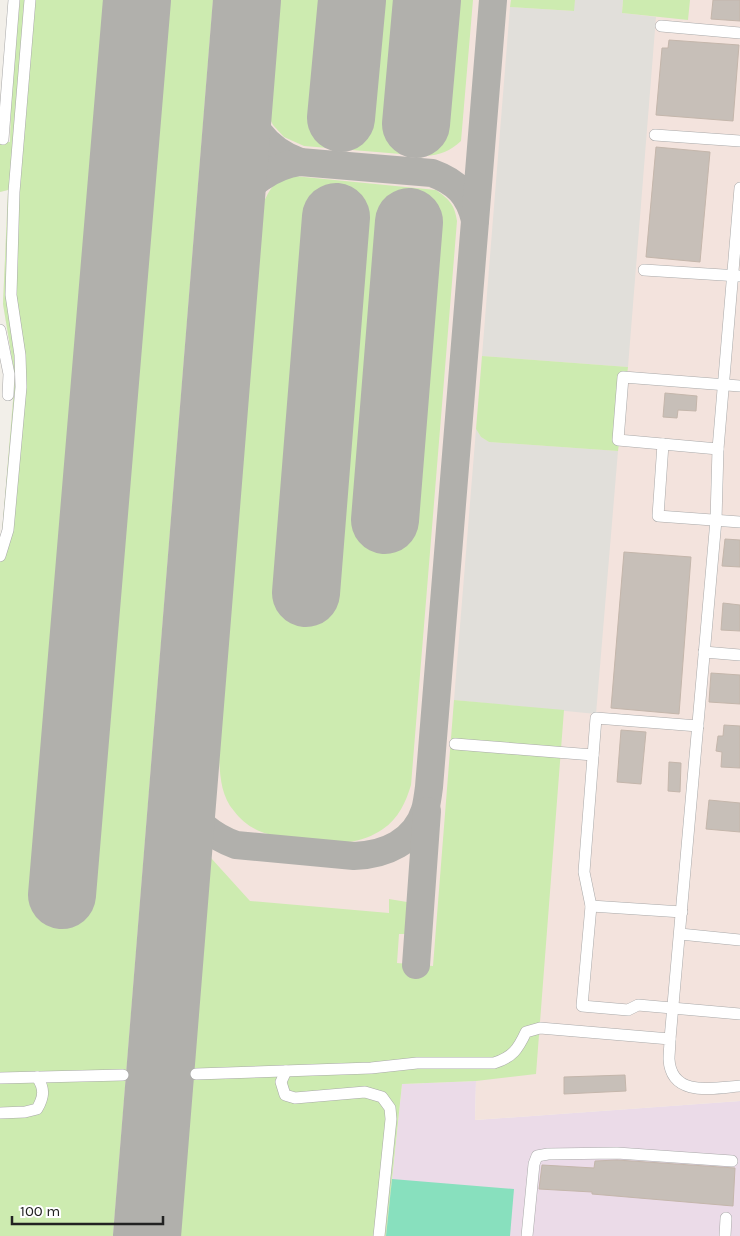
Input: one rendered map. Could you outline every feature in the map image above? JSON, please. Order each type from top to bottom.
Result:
[{"type":"street","points":[[0,138],[3,138],[4,69],[14,0]]},
{"type":"street","points":[[0,556],[8,530],[21,387],[20,355],[11,295],[13,211],[30,0]]},
{"type":"street","points":[[662,26],[740,33]]},
{"type":"street","points":[[655,135],[740,141]]},
{"type":"street","points":[[740,188],[737,276],[718,449],[716,520],[669,1061],[672,1072],[682,1085],[700,1089],[740,1086]]},
{"type":"street","points":[[644,270],[737,276]]},
{"type":"street","points":[[0,330],[9,374],[8,395]]},
{"type":"street","points":[[718,449],[618,440],[623,377],[740,386]]},
{"type":"street","points":[[663,444],[658,516],[740,522]]},
{"type":"street","points":[[704,652],[740,655]]},
{"type":"street","points":[[698,726],[596,718],[584,872],[591,906],[582,1006],[628,1010],[638,1005],[740,1014]]},
{"type":"street","points":[[455,744],[593,756]]},
{"type":"street","points":[[591,906],[682,912]]},
{"type":"street","points":[[680,934],[740,940]]},
{"type":"street","points":[[196,1074],[371,1068],[417,1062],[494,1063],[506,1059],[518,1049],[526,1032],[540,1028],[670,1039]]},
{"type":"street","points":[[286,1071],[281,1082],[285,1094],[296,1098],[365,1092],[382,1097],[390,1108],[391,1118],[379,1236]]},
{"type":"street","points":[[0,1078],[123,1075]]},
{"type":"street","points":[[0,1113],[25,1112],[37,1109],[43,1099],[43,1086],[37,1077]]},
{"type":"street","points":[[527,1236],[536,1156],[548,1154],[617,1153],[732,1161]]},
{"type":"street","points":[[725,1236],[726,1218]]},
{"type":"shaded area","points":[[20,0],[740,0],[740,1101],[475,1120],[476,1081],[402,1084],[386,1236],[0,1236],[2,532],[15,377],[3,304],[8,190],[0,192],[10,142],[12,78]]},
{"type":"shaded area","points":[[575,0],[623,0],[622,13],[656,17],[628,367],[482,356],[510,7],[573,11]]},
{"type":"shaded area","points":[[476,429],[481,437],[489,442],[618,451],[596,714],[454,700]]},
{"type":"shaded area","points":[[476,1081],[475,1120],[740,1101],[740,1236],[386,1236],[402,1084]]},
{"type":"green space","points":[[20,0],[213,0],[113,1236],[0,1236],[0,538],[15,377],[3,304],[8,190],[0,192],[0,142],[10,142],[12,78]]},
{"type":"green space","points":[[280,0],[473,0],[461,141],[444,152],[425,156],[304,146],[284,137],[270,119]]},
{"type":"green space","points":[[511,0],[575,0],[574,11],[510,7]]},
{"type":"green space","points":[[623,0],[690,0],[688,20],[622,13]]},
{"type":"green space","points":[[294,176],[436,190],[451,203],[457,221],[411,785],[401,810],[388,825],[371,836],[348,842],[281,837],[263,833],[249,826],[237,815],[226,799],[220,771],[219,757],[264,202],[275,184]]},
{"type":"green space","points":[[482,356],[628,367],[618,451],[489,442],[481,437],[476,429]]},
{"type":"green space","points":[[454,700],[564,710],[536,1074],[476,1081],[402,1084],[386,1236],[180,1236],[211,858],[250,901],[389,913],[389,899],[407,902],[406,934],[399,934],[397,963],[433,966]]},
{"type":"green space","points":[[392,1179],[514,1189],[510,1236],[386,1236]]},
{"type":"building","points":[[713,0],[740,0],[740,21],[711,19]]},
{"type":"building","points":[[669,40],[739,45],[733,121],[656,115],[662,48],[668,48]]},
{"type":"building","points":[[656,147],[710,152],[700,262],[646,257]]},
{"type":"building","points":[[665,393],[697,396],[696,411],[678,410],[677,418],[663,417]]},
{"type":"building","points":[[725,539],[740,540],[740,567],[722,566]]},
{"type":"building","points":[[624,552],[691,557],[679,714],[611,708]]},
{"type":"building","points":[[723,603],[740,605],[740,631],[721,630]]},
{"type":"building","points":[[711,673],[740,675],[740,704],[709,702]]},
{"type":"building","points":[[724,725],[740,726],[740,768],[721,767],[722,752],[716,751],[718,736],[723,736]]},
{"type":"building","points":[[621,730],[646,732],[641,784],[617,782]]},
{"type":"building","points":[[669,762],[681,763],[680,792],[668,791]]},
{"type":"building","points":[[709,800],[740,803],[740,832],[706,829]]},
{"type":"building","points":[[625,1075],[626,1091],[564,1094],[564,1077]]},
{"type":"building","points":[[617,1160],[735,1168],[733,1206],[592,1194],[592,1192],[539,1189],[542,1165],[594,1168],[595,1161]]},
{"type":"taxiway","points":[[182,800],[193,815],[212,833],[236,845],[354,856],[377,853],[397,845],[414,831],[425,810],[429,787],[493,0]]},
{"type":"taxiway","points":[[240,86],[247,111],[259,133],[276,150],[300,162]]},
{"type":"taxiway","points":[[230,210],[243,193],[260,178],[279,168],[300,162],[432,173],[461,190],[469,203],[475,220]]},
{"type":"taxiway","points":[[416,965],[427,811]]},
{"type":"runway","points":[[62,895],[137,0]]},
{"type":"runway","points":[[147,1236],[247,0]]},
{"type":"runway","points":[[341,118],[352,0]]},
{"type":"runway","points":[[416,124],[427,0]]},
{"type":"runway","points":[[306,593],[336,217]]},
{"type":"runway","points":[[385,520],[409,222]]}]
